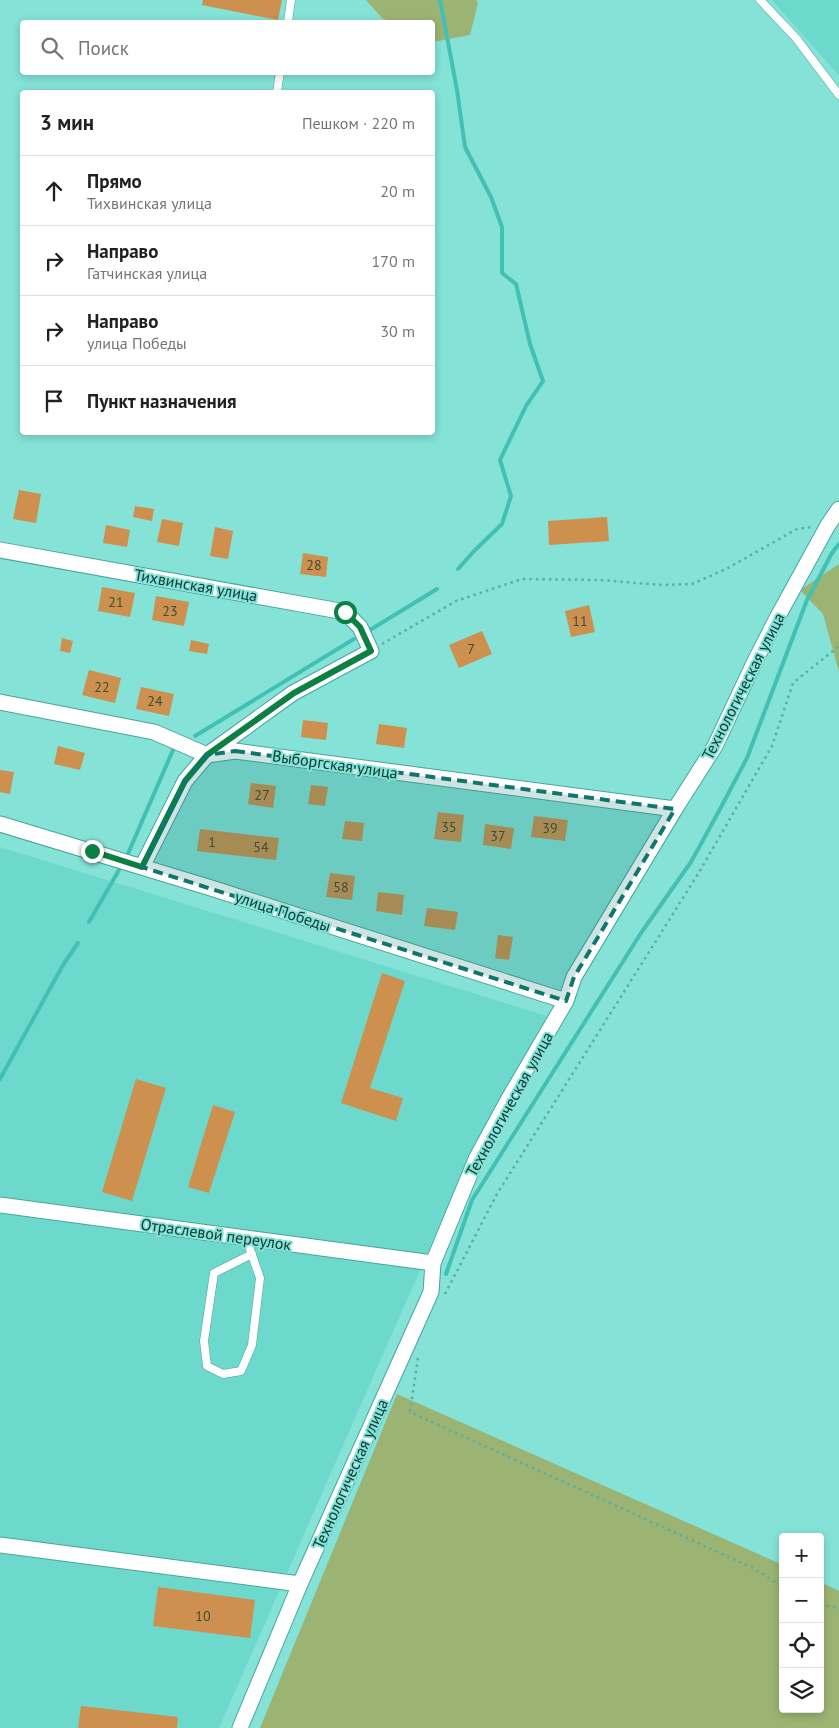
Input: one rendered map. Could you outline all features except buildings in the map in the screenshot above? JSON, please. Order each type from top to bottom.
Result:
[{"type":"street","name":"Технологическая улица","points":[[240,1728],[300,1584],[431,1292],[433,1262],[477,1157],[566,1001],[574,977],[715,746],[755,660],[828,524],[839,509]]},
{"type":"street","name":"Тихвинская улица","points":[[0,550],[345,612],[360,627],[371,651]]},
{"type":"street","points":[[142,867],[185,781],[207,755],[294,693],[371,651]]},
{"type":"street","points":[[0,702],[154,732],[207,755]]},
{"type":"street","name":"Выборгская улица","points":[[207,755],[235,751],[675,809]]},
{"type":"street","name":"улица Победы","points":[[0,824],[566,1001]]},
{"type":"street","name":"Отраслевой переулок","points":[[0,1205],[433,1262]]},
{"type":"street","points":[[0,1546],[300,1584]]},
{"type":"lane","points":[[288,20],[291,0]]},
{"type":"lane","points":[[760,0],[796,38],[839,95]]},
{"type":"lane","points":[[277,90],[280,75]]},
{"type":"lane","points":[[246,1238],[252,1254],[260,1278],[252,1345],[241,1371],[223,1374],[207,1366],[204,1341],[214,1273],[252,1254]]},
{"type":"path","points":[[371,651],[456,601],[522,579],[590,580],[662,585],[692,584],[726,569],[797,529],[828,524]]},
{"type":"path","points":[[444,1297],[497,1194],[698,874],[772,746],[793,683],[839,646]]},
{"type":"path","points":[[418,1353],[410,1412],[755,1569],[779,1584]]},
{"type":"path","points":[[824,1606],[839,1608]]},
{"type":"highlighted area","points":[[235,751],[675,809],[574,977],[566,1001],[142,867],[185,781],[207,755]]},
{"type":"shaded area","points":[[366,0],[476,0],[478,3],[470,35],[435,42],[435,20],[386,20]]},
{"type":"shaded area","points":[[772,0],[839,0],[839,77],[835,71]]},
{"type":"shaded area","points":[[839,564],[839,672],[823,614],[800,590]]},
{"type":"shaded area","points":[[0,847],[547,1016],[470,1156],[219,1728],[0,1728]]},
{"type":"shaded area","points":[[397,1394],[779,1563],[779,1713],[824,1713],[824,1584],[839,1591],[839,1728],[260,1728]]},
{"type":"waterway","points":[[440,0],[457,90],[465,147],[491,197],[502,227],[502,273],[516,284],[530,344],[543,381],[526,406],[500,460],[511,496],[502,524],[458,569]]},
{"type":"waterway","points":[[446,1274],[472,1200],[641,933],[691,862],[719,811],[747,758],[807,600],[832,553],[839,544]]},
{"type":"waterway","points":[[370,630],[437,589]]},
{"type":"waterway","points":[[195,736],[354,639]]},
{"type":"waterway","points":[[127,856],[173,750]]},
{"type":"waterway","points":[[89,922],[119,870]]},
{"type":"waterway","points":[[0,1079],[63,965],[78,943]]},
{"type":"route","points":[[92,851],[142,867],[185,781],[207,755],[294,693],[371,651],[360,627],[345,612]]}]
